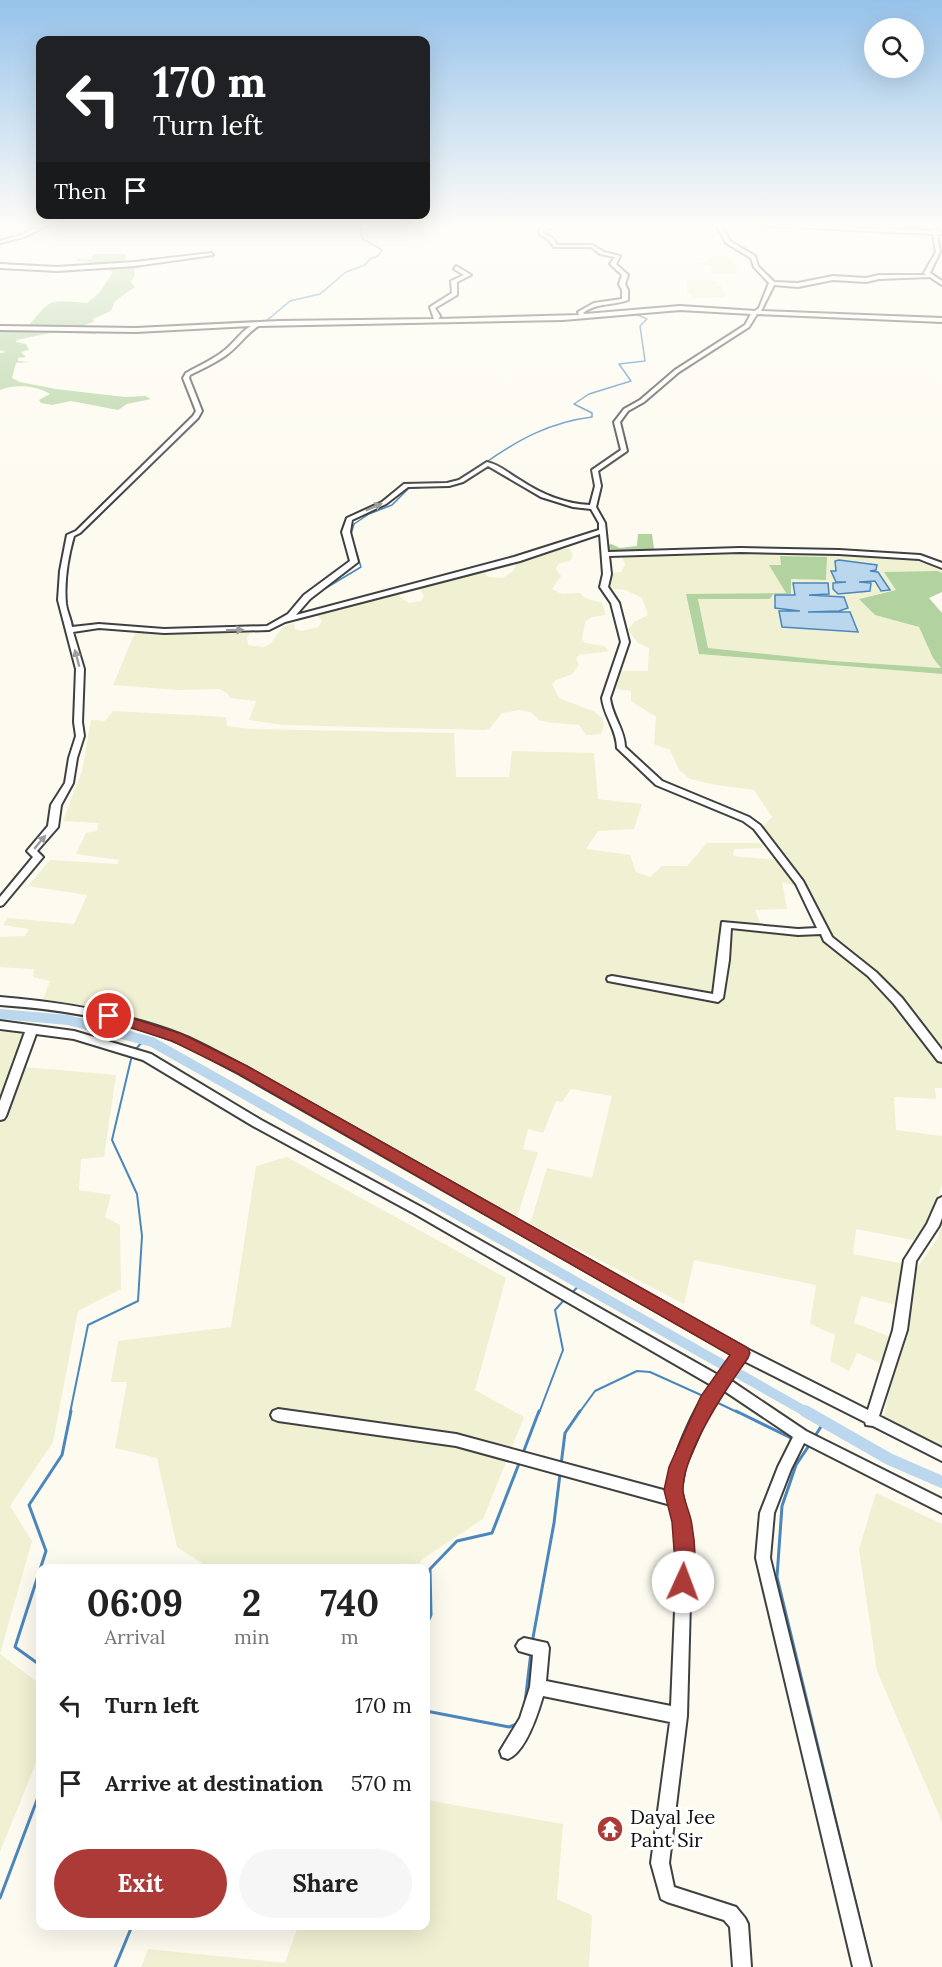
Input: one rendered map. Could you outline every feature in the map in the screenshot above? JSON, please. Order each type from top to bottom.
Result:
[{"type":"street","points":[[436,321],[437,316]]},
{"type":"street","points":[[0,327],[145,330],[259,323],[598,316]]},
{"type":"street","points":[[754,316],[747,326],[677,370],[642,401],[626,410],[617,422],[624,451],[595,470],[598,486],[593,507],[602,523],[607,574],[604,587],[615,603],[626,642],[606,698],[607,707],[621,738],[621,748],[659,783],[746,819],[757,827],[800,883],[828,939],[872,974],[897,1001],[942,1058]]},
{"type":"street","points":[[830,316],[942,320]]},
{"type":"street","points":[[0,903],[38,857],[32,851],[53,827],[56,805],[69,783],[73,758],[80,736],[78,722],[81,694],[80,669],[63,607],[65,552],[71,535],[78,532],[142,472],[196,417],[199,411],[186,378],[188,374],[224,354],[242,338],[245,332],[259,323]]},
{"type":"street","points":[[69,630],[99,626],[164,631],[269,628],[291,616],[308,597],[354,562],[346,532],[349,519],[384,503],[406,484],[447,485],[461,481],[484,466],[491,465],[516,481],[558,501],[575,507],[593,507]]},
{"type":"street","points":[[283,621],[517,559],[603,531]]},
{"type":"street","points":[[604,554],[740,550],[839,552],[920,557],[942,566]]},
{"type":"street","points":[[612,979],[718,998],[724,960],[726,924],[798,932],[824,931]]},
{"type":"street","points":[[0,1001],[50,1004],[109,1016],[177,1038],[242,1070],[525,1228],[739,1357],[942,1455]]},
{"type":"street","points":[[0,1024],[74,1035],[147,1057],[257,1123],[723,1379],[801,1435],[942,1506]]},
{"type":"street","points":[[0,1116],[32,1029]]},
{"type":"street","points":[[871,1421],[900,1330],[910,1260],[933,1226],[942,1202]]},
{"type":"street","points":[[739,1357],[707,1401],[678,1467],[674,1490],[682,1522],[684,1563],[679,1716],[660,1863],[667,1893],[730,1913],[740,1924],[742,1967]]},
{"type":"street","points":[[278,1415],[456,1440],[676,1500]]},
{"type":"street","points":[[801,1435],[784,1467],[767,1513],[763,1558],[862,1967]]},
{"type":"street","points":[[508,1751],[527,1722],[538,1687],[541,1648],[524,1646]]},
{"type":"street","points":[[538,1687],[679,1716]]},
{"type":"green space","points":[[37,316],[100,316],[93,319],[94,322],[81,326],[91,328],[97,333],[94,334],[54,332],[17,340],[16,342],[26,344],[29,350],[21,352],[26,357],[18,358],[18,361],[30,362],[16,363],[12,378],[20,382],[56,389],[125,397],[145,396],[151,399],[127,404],[118,410],[71,401],[52,405],[41,403],[39,400],[50,394],[32,387],[12,387],[0,390],[0,353],[6,352],[0,350],[0,328],[25,330]]},
{"type":"green space","points":[[638,534],[652,534],[654,549],[607,553],[599,549],[611,544],[620,548],[637,546]]},
{"type":"green space","points":[[558,549],[570,549],[573,555],[571,560],[558,564],[556,569],[561,576],[552,589],[562,594],[580,593],[585,598],[602,603],[606,615],[592,617],[585,622],[582,639],[585,643],[604,646],[609,651],[579,655],[576,659],[579,665],[572,674],[552,684],[559,698],[595,712],[602,718],[604,726],[601,734],[586,735],[579,725],[539,720],[530,712],[520,710],[502,713],[489,729],[484,730],[283,725],[249,720],[256,701],[230,698],[227,693],[219,689],[179,690],[113,685],[136,630],[165,633],[251,633],[247,638],[248,645],[264,647],[271,643],[282,628],[288,625],[294,623],[295,629],[301,631],[318,627],[322,621],[317,615],[399,594],[402,599],[410,603],[421,601],[424,596],[418,587],[483,569],[488,577],[503,578],[516,566],[512,562]]},
{"type":"green space","points":[[726,552],[841,553],[901,558],[926,563],[942,570],[942,573],[885,572],[897,590],[860,598],[875,615],[919,627],[933,658],[941,668],[833,661],[708,648],[698,599],[770,599],[773,593],[686,595],[699,654],[942,674],[942,1049],[903,1002],[830,937],[806,884],[782,851],[761,828],[772,817],[754,790],[690,779],[679,770],[670,750],[654,744],[656,717],[631,701],[631,691],[616,689],[621,671],[648,671],[649,648],[638,643],[628,630],[634,622],[648,615],[642,598],[626,590],[611,589],[611,573],[621,572],[625,565],[622,556]],"holes":[[[780,556],[827,557],[826,580],[791,579],[770,565],[781,565]],[[775,595],[848,608],[839,611],[775,608]],[[779,611],[850,612],[858,632],[782,627]]]},
{"type":"green space","points":[[780,556],[827,557],[826,580],[791,579],[791,594],[773,594],[770,599],[698,599],[708,648],[833,661],[941,668],[933,658],[919,627],[875,615],[859,599],[896,590],[884,572],[938,571],[942,573],[942,592],[929,598],[942,613],[942,674],[699,654],[686,594],[786,593],[769,565],[781,565]]},
{"type":"green space","points":[[113,711],[226,717],[227,726],[251,729],[454,733],[456,777],[509,777],[512,751],[594,753],[598,799],[642,804],[634,829],[598,831],[586,849],[630,855],[636,872],[650,877],[662,866],[687,866],[707,843],[759,843],[764,848],[734,849],[733,856],[776,860],[795,886],[782,882],[787,909],[755,910],[763,930],[825,935],[894,999],[942,1062],[942,1088],[935,1088],[936,1099],[894,1097],[896,1130],[942,1136],[942,1185],[927,1226],[913,1240],[856,1229],[853,1254],[905,1264],[900,1306],[861,1296],[854,1323],[891,1337],[880,1363],[857,1353],[849,1371],[830,1361],[835,1335],[810,1324],[816,1285],[694,1260],[684,1304],[530,1224],[547,1168],[592,1178],[612,1096],[571,1089],[562,1102],[556,1101],[543,1133],[528,1129],[523,1149],[538,1152],[517,1217],[395,1153],[259,1074],[187,1036],[101,1009],[43,999],[50,981],[33,977],[34,969],[0,967],[0,937],[25,936],[29,929],[3,925],[7,918],[74,924],[87,895],[28,886],[50,860],[117,864],[119,860],[76,854],[86,833],[97,831],[98,823],[63,821],[82,771],[91,720],[105,721]]},
{"type":"green space","points":[[25,1031],[13,1066],[116,1075],[104,1157],[81,1159],[79,1190],[111,1195],[105,1217],[120,1225],[121,1289],[78,1311],[53,1442],[10,1506],[32,1541],[0,1654],[0,1032]]},
{"type":"green space","points":[[287,1157],[506,1278],[475,1390],[524,1417],[483,1519],[421,1560],[420,1564],[203,1564],[177,1547],[157,1458],[115,1448],[127,1382],[111,1382],[118,1341],[231,1327],[256,1166]]},
{"type":"green space","points":[[941,1225],[942,1448],[883,1420],[907,1332],[912,1275],[938,1238]]},
{"type":"green space","points":[[876,1493],[942,1524],[942,1822],[877,1671],[859,1549]]},
{"type":"green space","points":[[0,1654],[36,1681],[36,1763],[0,1852]]},
{"type":"green space","points":[[430,1801],[563,1824],[557,1899],[592,1915],[589,1967],[141,1967],[148,1949],[285,1963],[297,1930],[430,1930]]},
{"type":"water","points":[[835,561],[877,565],[876,570],[870,571],[878,572],[890,590],[881,591],[875,581],[859,582],[871,583],[870,591],[838,594],[833,589],[833,583],[846,582],[836,582],[831,571],[836,571]]},
{"type":"water","points":[[793,583],[828,583],[829,594],[809,595],[844,597],[848,608],[839,611],[808,612],[850,612],[858,632],[782,627],[779,611],[800,611],[775,608],[775,595],[795,595]]},
{"type":"waterway","points":[[265,322],[272,316]]},
{"type":"waterway","points":[[485,463],[510,446],[549,427],[592,417],[592,413],[574,404],[589,394],[631,381],[619,364],[645,361],[640,326],[647,319],[640,316]]},
{"type":"waterway","points":[[245,338],[262,325]]},
{"type":"waterway","points":[[193,369],[222,353]]},
{"type":"waterway","points":[[321,591],[361,567],[351,534],[354,524],[369,514],[392,505],[409,488],[451,484],[469,478],[489,466]]},
{"type":"waterway","points":[[0,1014],[68,1020],[152,1042],[808,1413]]},
{"type":"waterway","points":[[135,1050],[144,1040]]},
{"type":"waterway","points":[[70,1413],[88,1325],[138,1301],[142,1236],[137,1194],[112,1140],[132,1055]]},
{"type":"waterway","points":[[572,1293],[581,1283]]},
{"type":"waterway","points":[[539,1413],[563,1350],[555,1310],[565,1299]]},
{"type":"waterway","points":[[579,1413],[595,1391],[637,1371],[650,1372],[701,1395]]},
{"type":"waterway","points":[[714,1401],[739,1413]]},
{"type":"waterway","points":[[42,1564],[46,1551],[29,1505],[62,1455],[71,1411]]},
{"type":"waterway","points":[[523,1453],[539,1411]]},
{"type":"waterway","points":[[561,1465],[565,1433],[580,1411]]},
{"type":"waterway","points":[[736,1411],[793,1439]]},
{"type":"waterway","points":[[805,1411],[889,1459],[942,1482]]},
{"type":"waterway","points":[[815,1436],[824,1422]]},
{"type":"waterway","points":[[808,1447],[796,1465],[782,1506],[777,1577],[871,1967]]},
{"type":"waterway","points":[[430,1569],[457,1541],[492,1533],[520,1461]]},
{"type":"waterway","points":[[532,1643],[554,1523],[560,1474]]},
{"type":"waterway","points":[[430,1569],[430,1617]]},
{"type":"waterway","points":[[36,1582],[15,1647],[36,1662]]},
{"type":"waterway","points":[[525,1703],[531,1652]]},
{"type":"waterway","points":[[430,1712],[509,1727],[517,1724]]},
{"type":"waterway","points":[[0,1898],[36,1803]]},
{"type":"waterway","points":[[115,1967],[130,1930]]},
{"type":"place","name":"Dayal Jee Pant Sir","points":[[610,1829]]},
{"type":"route","points":[[109,1016],[177,1038],[242,1070],[531,1231],[742,1353],[707,1401],[678,1467],[674,1490],[682,1522],[683,1582]]}]
